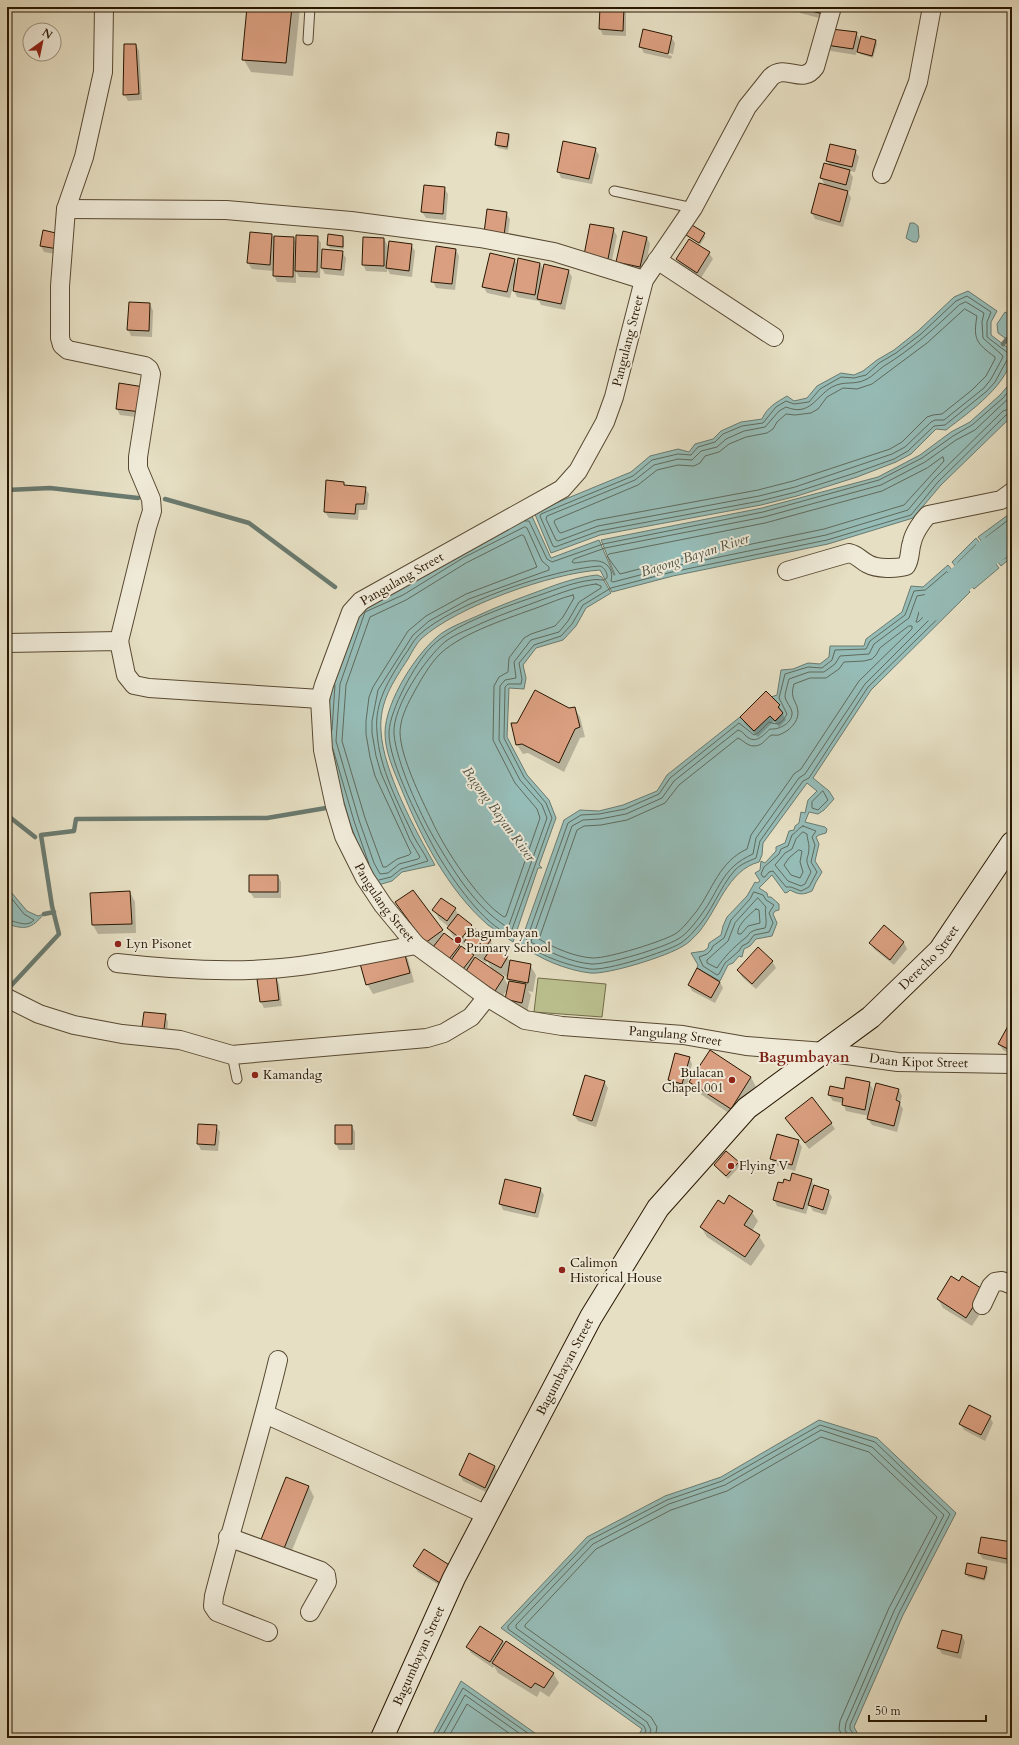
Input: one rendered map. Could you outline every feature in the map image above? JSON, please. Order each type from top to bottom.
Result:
[{"type":"main road","name":"Derecho Street","points":[[825,1052],[871,1018],[940,950],[1012,843]]},
{"type":"main road","name":"Bagumbayan Street","points":[[382,1738],[454,1578],[486,1515],[591,1317],[658,1208],[747,1108],[825,1052]]},
{"type":"street","points":[[104,7],[103,72],[84,157],[66,209],[60,286],[60,338],[62,344],[68,350],[145,366],[149,369],[151,374],[138,457],[138,468],[151,499],[152,511],[119,641],[126,675],[134,685],[149,688],[320,699]]},
{"type":"street","name":"Pangulang Street","points":[[825,1052],[746,1046],[683,1035],[562,1026],[524,1020],[487,997],[416,945],[383,905],[365,878],[344,836],[335,806],[322,750],[320,699],[351,612],[361,600],[562,489],[578,470],[606,422],[614,397],[644,280],[677,234],[693,208],[747,107],[771,77],[775,73],[782,72],[804,76],[811,73],[815,67],[832,7]]},
{"type":"street","points":[[882,174],[918,82],[932,7]]},
{"type":"street","points":[[66,209],[226,210],[351,221],[480,238],[554,252],[644,280]]},
{"type":"street","points":[[657,260],[774,337]]},
{"type":"street","points":[[787,571],[849,553],[856,554],[868,564],[889,568],[906,566],[910,559],[912,542],[924,519],[928,515],[1001,500],[1012,492]]},
{"type":"street","points":[[7,643],[119,641]]},
{"type":"street","points":[[117,963],[201,970],[266,969],[299,966],[416,945]]},
{"type":"street","points":[[7,998],[39,1014],[74,1025],[122,1034],[180,1040],[232,1055],[427,1038],[444,1033],[470,1017],[487,997]]},
{"type":"street","name":"Daan Kipot Street","points":[[825,1052],[904,1063],[1012,1064]]},
{"type":"street","points":[[982,1305],[991,1286],[995,1282],[1002,1281],[1012,1285]]},
{"type":"street","points":[[268,1632],[217,1612],[213,1606],[228,1537],[265,1414],[278,1360]]},
{"type":"street","points":[[265,1414],[486,1515]]},
{"type":"street","points":[[228,1537],[321,1571],[326,1575],[327,1582],[310,1612]]},
{"type":"lane","points":[[308,40],[310,7]]},
{"type":"lane","points":[[614,191],[693,208]]},
{"type":"lane","points":[[232,1055],[237,1079]]},
{"type":"green space","points":[[538,978],[606,984],[602,1017],[534,1012]]},
{"type":"water","points":[[910,223],[914,223],[918,226],[919,237],[917,242],[913,242],[906,238]]},
{"type":"water","points":[[968,291],[997,311],[991,322],[991,335],[1012,351],[1010,363],[1005,374],[988,396],[946,430],[936,429],[911,454],[896,462],[857,477],[797,496],[761,505],[600,535],[551,553],[534,512],[631,472],[650,456],[678,449],[689,452],[695,444],[713,439],[721,431],[741,422],[762,419],[769,408],[787,396],[794,401],[807,398],[817,386],[841,373],[854,375],[863,371],[877,360],[894,350],[918,331],[954,297]]},
{"type":"water","points":[[1005,312],[1012,316],[1012,343],[998,333],[997,324]]},
{"type":"water","points":[[1012,381],[1012,416],[941,485],[913,518],[828,544],[673,576],[612,592],[600,570],[580,572],[557,577],[532,584],[481,603],[437,627],[421,639],[392,684],[388,693],[382,711],[381,731],[387,764],[401,800],[435,865],[402,872],[392,881],[375,886],[350,823],[327,743],[331,682],[358,605],[531,514],[551,558],[599,540],[615,575],[601,540],[762,508],[878,477],[920,455],[951,432],[970,422],[1000,395]]},
{"type":"water","points":[[1012,512],[1012,557],[1001,566],[978,537]]},
{"type":"water","points":[[976,538],[999,568],[974,589],[952,562]]},
{"type":"water","points":[[948,565],[970,592],[871,690],[813,778],[829,791],[834,799],[818,814],[809,812],[805,822],[825,827],[827,829],[826,833],[816,837],[819,844],[815,861],[822,872],[812,891],[801,894],[790,890],[785,893],[772,875],[759,888],[767,893],[768,897],[771,897],[779,904],[779,910],[775,911],[773,914],[777,923],[772,936],[756,939],[750,946],[744,949],[742,957],[739,956],[733,963],[728,965],[720,981],[697,968],[698,965],[691,953],[704,951],[708,948],[709,943],[721,935],[727,917],[747,896],[755,882],[757,883],[760,881],[755,873],[760,870],[761,861],[765,863],[776,851],[776,847],[785,843],[789,831],[794,830],[795,826],[799,823],[801,812],[805,813],[808,800],[817,791],[807,783],[763,843],[762,855],[759,862],[748,866],[739,873],[724,891],[706,923],[689,942],[683,946],[665,955],[637,964],[610,971],[590,973],[581,972],[553,963],[520,944],[564,820],[580,810],[599,811],[623,805],[657,791],[667,775],[740,717],[754,731],[770,716],[776,721],[783,713],[778,707],[780,705],[771,697],[777,695],[781,670],[793,669],[808,663],[820,664],[829,657],[830,646],[864,646],[866,639],[902,612],[911,586],[923,587]]},
{"type":"water","points":[[597,575],[602,577],[611,593],[586,608],[576,626],[563,640],[536,648],[523,665],[526,678],[524,689],[509,688],[507,737],[527,775],[549,800],[556,818],[539,865],[542,868],[538,868],[513,942],[488,925],[473,911],[448,879],[437,861],[417,825],[390,761],[385,740],[386,721],[396,692],[404,678],[413,664],[432,641],[442,633],[493,609],[526,596],[569,581]]},
{"type":"water","points":[[7,867],[10,872],[11,892],[27,911],[38,916],[44,914],[35,923],[28,927],[19,927],[7,924]]},
{"type":"water","points":[[819,1420],[877,1438],[956,1513],[903,1615],[854,1727],[860,1738],[637,1738],[642,1729],[501,1628],[587,1537],[665,1496],[721,1477]]},
{"type":"water","points":[[461,1681],[542,1738],[431,1738]]},
{"type":"building","points":[[247,7],[292,7],[286,63],[242,60]]},
{"type":"building","points":[[600,7],[624,7],[623,31],[599,29]]},
{"type":"building","points":[[796,7],[825,7],[823,14]]},
{"type":"building","points":[[643,29],[672,36],[668,54],[639,47]]},
{"type":"building","points":[[831,29],[857,32],[853,49],[826,45]]},
{"type":"building","points":[[861,36],[876,40],[872,56],[857,52]]},
{"type":"building","points":[[124,44],[136,44],[139,94],[123,95]]},
{"type":"building","points":[[497,132],[509,134],[507,147],[495,145]]},
{"type":"building","points":[[563,141],[596,148],[589,179],[557,172]]},
{"type":"building","points":[[830,144],[856,150],[852,167],[826,161]]},
{"type":"building","points":[[824,163],[850,170],[846,185],[820,178]]},
{"type":"building","points":[[819,183],[848,191],[840,222],[811,213]]},
{"type":"building","points":[[424,185],[445,187],[443,214],[421,212]]},
{"type":"building","points":[[487,209],[507,212],[504,236],[484,233]]},
{"type":"building","points":[[590,224],[614,228],[608,259],[584,255]]},
{"type":"building","points":[[692,225],[705,233],[699,243],[686,235]]},
{"type":"building","points":[[43,230],[60,234],[58,249],[40,246]]},
{"type":"building","points":[[623,231],[647,237],[640,267],[616,262]]},
{"type":"building","points":[[250,232],[272,234],[270,265],[247,263]]},
{"type":"building","points":[[328,234],[343,236],[343,247],[327,245]]},
{"type":"building","points":[[296,235],[318,236],[317,272],[295,271]]},
{"type":"building","points":[[274,236],[294,237],[293,277],[273,276]]},
{"type":"building","points":[[363,237],[384,238],[384,266],[362,265]]},
{"type":"building","points":[[689,239],[710,252],[697,273],[676,259]]},
{"type":"building","points":[[389,241],[412,244],[409,271],[386,268]]},
{"type":"building","points":[[436,246],[456,249],[452,284],[431,282]]},
{"type":"building","points":[[322,249],[343,251],[341,270],[321,268]]},
{"type":"building","points":[[490,253],[515,259],[507,292],[482,287]]},
{"type":"building","points":[[518,258],[540,263],[535,295],[513,291]]},
{"type":"building","points":[[544,264],[569,270],[561,304],[537,299]]},
{"type":"building","points":[[129,302],[150,303],[149,331],[127,330]]},
{"type":"building","points":[[119,383],[144,387],[141,412],[116,409]]},
{"type":"building","points":[[326,480],[344,482],[344,485],[366,487],[364,504],[356,504],[355,514],[324,512]]},
{"type":"building","points":[[535,690],[569,708],[575,707],[580,727],[575,729],[559,763],[522,744],[516,745],[511,723],[517,723]]},
{"type":"building","points":[[766,691],[780,705],[778,707],[783,713],[775,721],[770,716],[754,731],[740,717]]},
{"type":"building","points":[[249,875],[278,875],[278,892],[249,892]]},
{"type":"building","points":[[413,890],[443,930],[425,943],[395,902]]},
{"type":"building","points":[[130,891],[132,924],[92,925],[90,893]]},
{"type":"building","points":[[441,898],[456,908],[447,921],[432,910]]},
{"type":"building","points":[[458,914],[472,925],[461,939],[447,928]]},
{"type":"building","points":[[884,925],[904,942],[890,960],[869,943]]},
{"type":"building","points":[[474,928],[491,940],[480,954],[464,942]]},
{"type":"building","points":[[444,933],[460,945],[449,959],[433,947]]},
{"type":"building","points":[[461,946],[474,955],[463,969],[451,960]]},
{"type":"building","points":[[492,947],[508,956],[501,968],[484,959]]},
{"type":"building","points":[[758,947],[773,961],[752,984],[737,970]]},
{"type":"building","points":[[403,948],[410,973],[366,985],[359,960]]},
{"type":"building","points":[[475,957],[504,977],[495,991],[466,971]]},
{"type":"building","points":[[510,960],[531,964],[528,983],[507,979]]},
{"type":"building","points":[[697,968],[720,982],[711,998],[688,985]]},
{"type":"building","points":[[276,976],[279,1000],[260,1002],[257,979]]},
{"type":"building","points":[[509,981],[526,984],[522,1003],[505,999]]},
{"type":"building","points":[[144,1012],[166,1014],[163,1037],[141,1034]]},
{"type":"building","points":[[1008,1026],[1012,1028],[1012,1051],[998,1044]]},
{"type":"building","points":[[710,1050],[751,1077],[731,1109],[689,1082]]},
{"type":"building","points":[[675,1053],[690,1057],[682,1084],[668,1080]]},
{"type":"building","points":[[585,1075],[605,1081],[592,1121],[573,1115]]},
{"type":"building","points":[[846,1077],[870,1082],[865,1110],[842,1105],[843,1098],[828,1095],[830,1086],[844,1089]]},
{"type":"building","points":[[876,1083],[899,1089],[896,1100],[900,1102],[894,1126],[867,1119]]},
{"type":"building","points":[[812,1097],[832,1123],[805,1143],[785,1118]]},
{"type":"building","points":[[198,1124],[217,1125],[215,1145],[197,1144]]},
{"type":"building","points":[[335,1125],[352,1125],[352,1144],[335,1144]]},
{"type":"building","points":[[777,1134],[799,1140],[792,1165],[770,1159]]},
{"type":"building","points":[[726,1151],[739,1162],[726,1176],[714,1165]]},
{"type":"building","points":[[792,1173],[812,1179],[803,1209],[773,1200],[778,1182],[783,1183],[784,1179],[790,1181]]},
{"type":"building","points":[[505,1179],[541,1188],[535,1213],[499,1204]]},
{"type":"building","points":[[814,1185],[829,1190],[823,1210],[808,1205]]},
{"type":"building","points":[[729,1195],[753,1211],[744,1225],[760,1235],[745,1257],[700,1227],[718,1200],[724,1204]]},
{"type":"building","points":[[951,1276],[959,1281],[962,1276],[984,1290],[966,1318],[937,1299]]},
{"type":"building","points":[[969,1405],[991,1416],[981,1435],[959,1424]]},
{"type":"building","points":[[469,1453],[495,1466],[485,1488],[459,1475]]},
{"type":"building","points":[[286,1477],[309,1486],[283,1551],[260,1542]]},
{"type":"building","points":[[981,1537],[1012,1542],[1012,1560],[978,1553]]},
{"type":"building","points":[[424,1549],[451,1566],[440,1583],[413,1566]]},
{"type":"building","points":[[967,1563],[987,1567],[984,1579],[965,1574]]},
{"type":"building","points":[[480,1626],[503,1641],[490,1662],[466,1647]]},
{"type":"building","points":[[942,1630],[962,1635],[958,1653],[937,1648]]},
{"type":"building","points":[[506,1641],[554,1673],[544,1688],[535,1683],[531,1688],[492,1663]]},
{"type":"waterway","points":[[1003,344],[1007,339],[1012,338]]},
{"type":"waterway","points":[[7,490],[50,488],[138,498]]},
{"type":"waterway","points":[[165,499],[249,523],[335,587]]},
{"type":"waterway","name":"Bagong Bayan River","points":[[932,607],[988,553],[1012,536]]},
{"type":"waterway","points":[[7,990],[59,934],[52,906],[41,835],[74,831],[76,819],[267,818],[332,807]]},
{"type":"waterway","points":[[7,815],[35,837]]},
{"type":"waterway","points":[[44,914],[54,912]]},
{"type":"place","name":"Bagumbayan Primary School","points":[[458,940]]},
{"type":"place","name":"Lyn Pisonet","points":[[118,944]]},
{"type":"place","name":"Kamandag","points":[[255,1075]]},
{"type":"place","name":"Bulacan Chapel 001","points":[[732,1080]]},
{"type":"place","name":"Flying V","points":[[731,1166]]},
{"type":"place","name":"Calimon Historical House","points":[[562,1270]]},
{"type":"district","name":"Bagumbayan","points":[[804,1057]]}]
